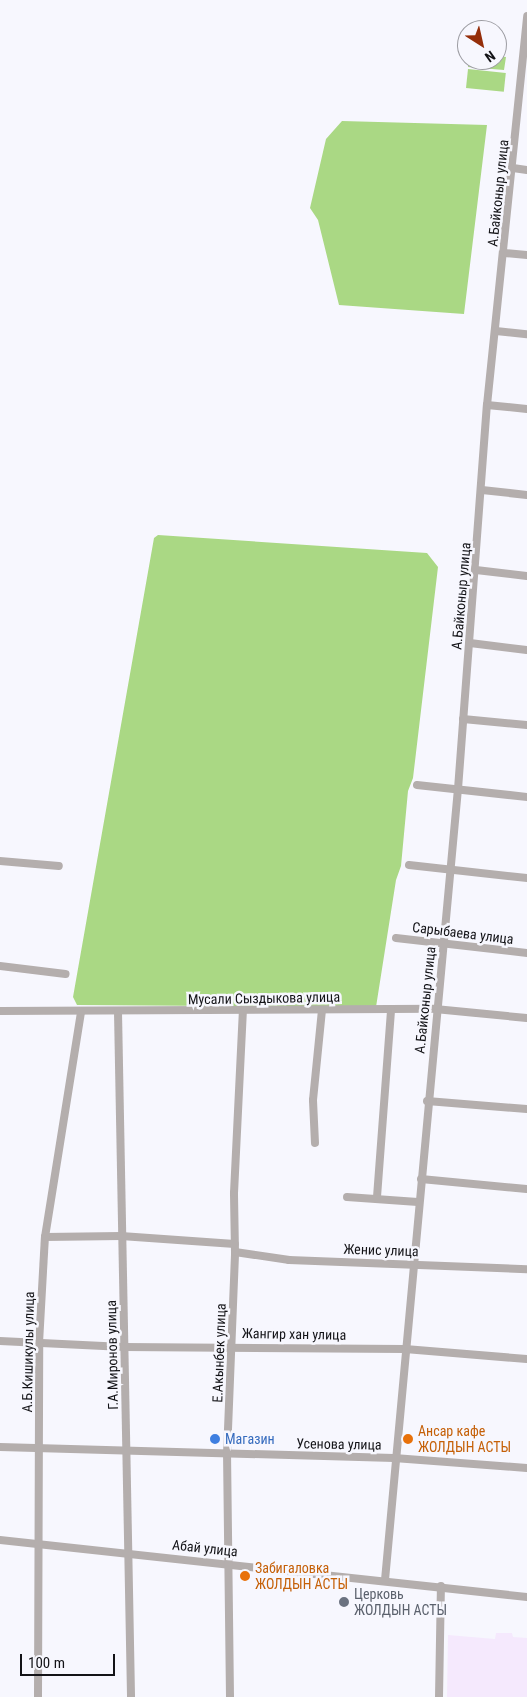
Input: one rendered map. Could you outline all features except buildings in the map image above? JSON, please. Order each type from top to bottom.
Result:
[{"type":"street","name":"А.Байконыр улица","points":[[385,1580],[394,1458],[435,1009],[458,789],[487,406],[513,168],[524,94],[527,16]]},
{"type":"street","points":[[513,168],[527,170]]},
{"type":"street","points":[[504,252],[527,255]]},
{"type":"street","points":[[496,331],[527,334]]},
{"type":"street","points":[[487,406],[527,409]]},
{"type":"street","points":[[482,490],[527,494]]},
{"type":"street","points":[[476,570],[527,576]]},
{"type":"street","points":[[470,643],[527,650]]},
{"type":"street","points":[[463,719],[527,725]]},
{"type":"street","points":[[417,784],[527,797]]},
{"type":"street","points":[[0,860],[59,866]]},
{"type":"street","points":[[409,865],[527,878]]},
{"type":"street","name":"Сарыбаева улица","points":[[396,938],[527,953]]},
{"type":"street","points":[[0,966],[66,974]]},
{"type":"street","name":"Мусали Сыздыкова улица","points":[[0,1011],[118,1012],[435,1009],[527,1018]]},
{"type":"street","points":[[315,1143],[313,1100],[322,1010]]},
{"type":"street","points":[[377,1197],[391,1010]]},
{"type":"street","name":"Е.Акынбек улица","points":[[230,1697],[230,1564],[227,1454],[235,1248],[234,1193],[243,1011]]},
{"type":"street","name":"А.Б.Кишикулы улица","points":[[38,1697],[36,1544],[39,1448],[39,1343],[45,1236],[81,1012]]},
{"type":"street","name":"Г.А.Миронов улица","points":[[118,1012],[121,1236],[130,1553],[131,1697]]},
{"type":"street","points":[[427,1101],[527,1109]]},
{"type":"street","points":[[420,1179],[527,1189]]},
{"type":"street","points":[[346,1197],[377,1197],[418,1202]]},
{"type":"street","name":"Женис улица","points":[[45,1236],[121,1236],[235,1248],[289,1260],[527,1269]]},
{"type":"street","name":"Жангир хан улица","points":[[0,1341],[124,1346],[405,1349],[527,1359]]},
{"type":"street","name":"Усенова улица","points":[[0,1447],[127,1449],[227,1454],[394,1458],[527,1468]]},
{"type":"street","name":"Абай улица","points":[[0,1540],[441,1586],[527,1597]]},
{"type":"street","points":[[439,1697],[441,1586]]},
{"type":"shaded area","points":[[496,1633],[512,1633],[513,1637],[527,1638],[527,1697],[447,1697],[448,1635],[495,1639]]},
{"type":"green space","points":[[468,70],[506,73],[504,92],[466,88]]},
{"type":"green space","points":[[342,121],[487,125],[464,314],[339,305],[318,220],[310,208],[326,139]]},
{"type":"green space","points":[[158,535],[427,553],[438,567],[413,778],[408,791],[401,866],[396,880],[376,1007],[77,1005],[73,997],[154,538]]},
{"type":"place","name":"Магазин","points":[[215,1439]]},
{"type":"place","name":"Ансар кафе ЖОЛДЫН АСТЫ","points":[[408,1439]]},
{"type":"place","name":"Забигаловка ЖОЛДЫН АСТЫ","points":[[245,1576]]},
{"type":"place","name":"Церковь ЖОЛДЫН АСТЫ","points":[[344,1602]]}]
